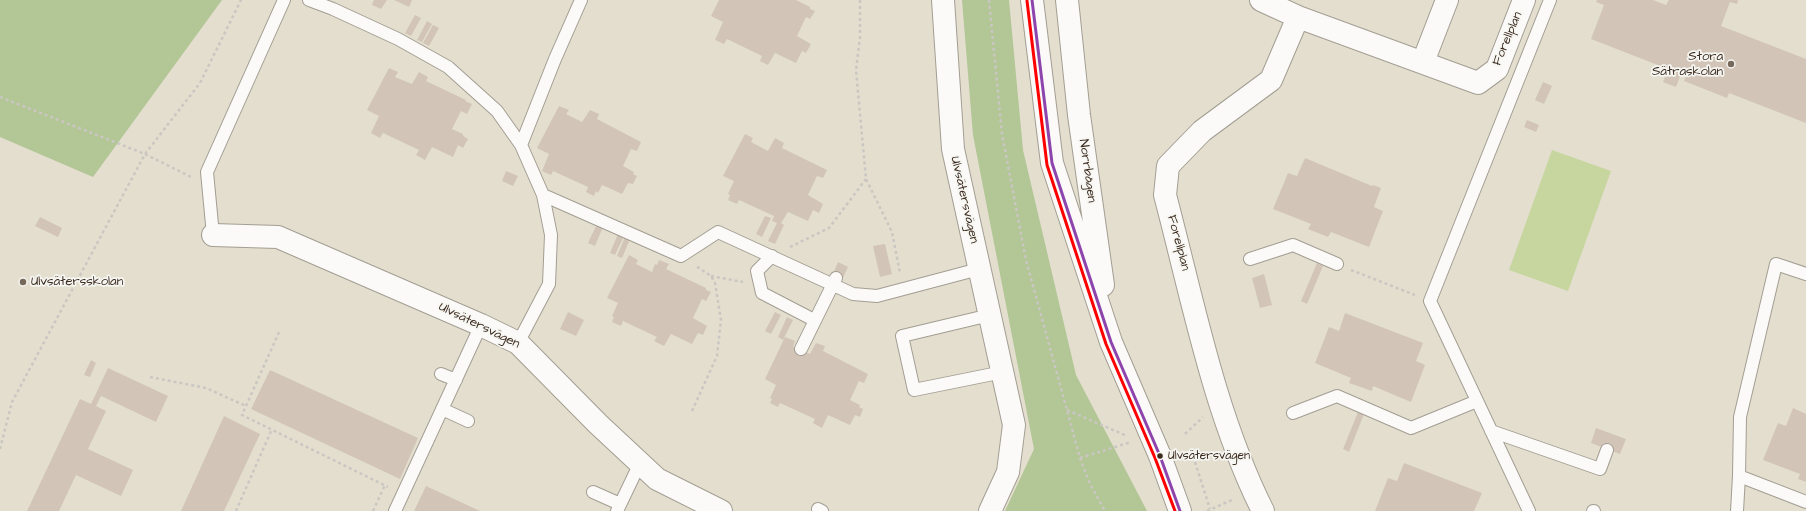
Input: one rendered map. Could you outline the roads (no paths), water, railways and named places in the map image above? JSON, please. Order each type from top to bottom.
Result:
[{"type":"street","name":"Ulvsätersvägen","points":[[943,0],[953,149],[1014,425],[1008,472],[990,511]]},
{"type":"street","name":"Norrbågen","points":[[1032,0],[1052,163],[1111,342],[1160,456],[1180,511]]},
{"type":"street","name":"Norrbågen","points":[[1067,0],[1079,115],[1111,342]]},
{"type":"street","name":"Forellplan","points":[[1261,0],[1298,17],[1478,83],[1497,69],[1524,0]]},
{"type":"street","points":[[1423,62],[1447,0]]},
{"type":"street","name":"Forellplan","points":[[1263,511],[1253,491],[1219,401],[1165,195],[1168,166],[1202,131],[1271,80],[1298,17]]},
{"type":"street","name":"Ulvsätersvägen","points":[[213,235],[278,237],[481,325],[518,343],[598,424],[657,479],[721,511]]},
{"type":"lane","points":[[213,235],[207,172],[284,0]]},
{"type":"lane","points":[[309,0],[333,8],[391,36],[448,67],[497,111],[521,145],[543,195],[551,235],[549,284],[518,343]]},
{"type":"lane","points":[[521,145],[554,59],[580,0]]},
{"type":"lane","points":[[1529,511],[1430,301],[1550,0]]},
{"type":"lane","points":[[543,195],[681,256],[718,232],[834,281],[853,294],[877,296],[980,269]]},
{"type":"lane","points":[[1250,259],[1293,245],[1337,264]]},
{"type":"lane","points":[[772,256],[757,271],[762,293],[814,320]]},
{"type":"lane","points":[[1737,511],[1740,417],[1776,264],[1806,274]]},
{"type":"lane","points":[[801,349],[834,281]]},
{"type":"lane","points":[[990,315],[902,336],[914,390],[1003,372]]},
{"type":"lane","points":[[395,511],[481,325]]},
{"type":"lane","points":[[441,374],[456,380]]},
{"type":"lane","points":[[1293,413],[1337,396],[1411,428],[1477,401]]},
{"type":"lane","points":[[442,409],[468,421]]},
{"type":"lane","points":[[1491,431],[1600,469],[1607,450]]},
{"type":"lane","points":[[593,492],[619,508],[640,463]]},
{"type":"lane","points":[[1739,476],[1806,502]]},
{"type":"place","name":"Stora Sätraskolan","points":[[1731,64]]},
{"type":"place","name":"Ulvsätersskolan","points":[[23,282]]},
{"type":"place","name":"Ulvsätersvägen","points":[[1160,456]]}]
